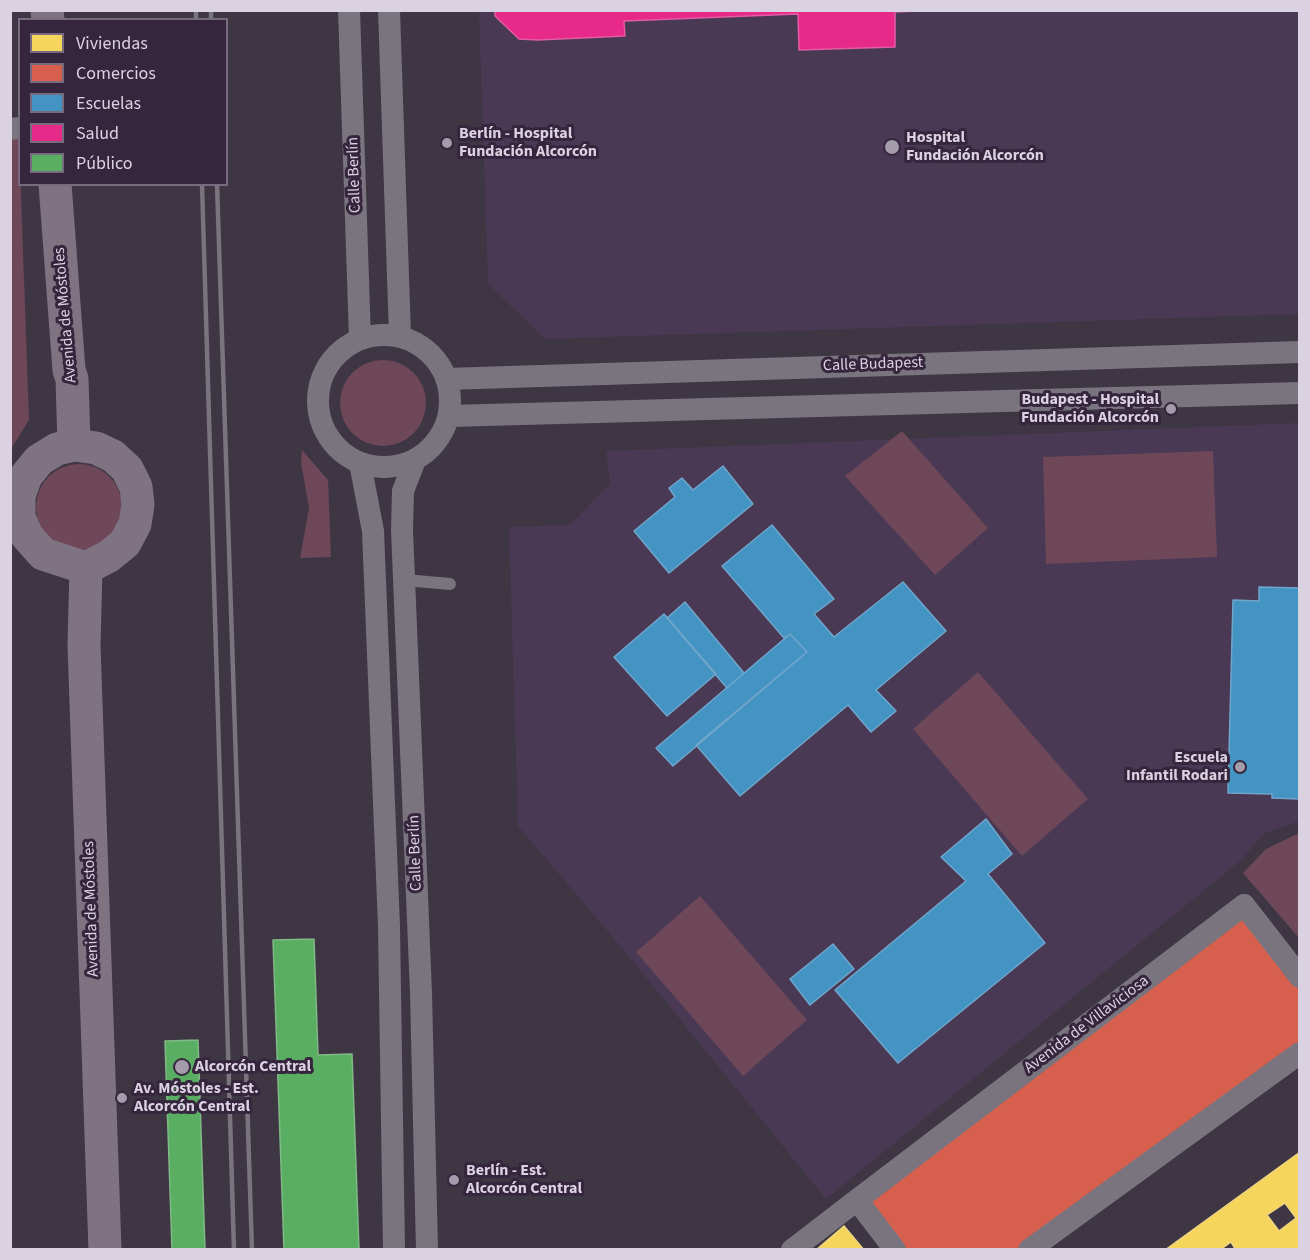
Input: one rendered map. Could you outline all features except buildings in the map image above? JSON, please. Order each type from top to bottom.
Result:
[{"type":"main road","name":"Avenida de Móstoles","points":[[56,186],[69,370],[72,379],[74,445]]},
{"type":"main road","points":[[74,445],[96,448],[113,456],[131,478],[138,505],[135,524],[125,543],[109,556],[86,568],[66,564],[44,554],[19,537],[18,485],[39,460],[57,449],[74,445]]},
{"type":"main road","name":"Avenida de Móstoles","points":[[86,568],[84,657],[105,1250]]},
{"type":"street","name":"Calle Berlín","points":[[350,10],[360,339]]},
{"type":"street","points":[[389,10],[400,336]]},
{"type":"street","points":[[373,336],[400,336],[428,351],[446,379],[450,397],[449,416],[442,434],[430,449],[415,460],[397,466],[378,468],[344,455],[331,442],[322,427],[318,410],[322,375],[338,354],[360,339],[373,336]]},
{"type":"street","name":"Calle Budapest","points":[[446,379],[1299,352]]},
{"type":"street","points":[[449,416],[1299,393]]},
{"type":"street","name":"Calle Berlín","points":[[415,460],[403,491],[421,993],[427,1250]]},
{"type":"street","name":"Calle Berlín","points":[[360,463],[373,531],[389,926],[394,1250]]},
{"type":"street","name":"Avenida de Villaviciosa","points":[[792,1250],[1244,905],[1299,977]]},
{"type":"street","points":[[1029,1250],[1299,1053]]},
{"type":"street","points":[[857,1200],[895,1250]]},
{"type":"lane","points":[[405,580],[450,584]]},
{"type":"shaded area","name":"Hospital Fundación Alcorcón","points":[[479,11],[1299,11],[1299,314],[545,339],[488,284]]},
{"type":"shaded area","points":[[18,139],[18,186],[21,186],[29,420],[11,449],[10,140]]},
{"type":"shaded area","points":[[383,360],[407,367],[419,379],[426,403],[419,427],[407,439],[383,446],[359,439],[347,427],[340,403],[347,379],[359,367]]},
{"type":"shaded area","points":[[1299,423],[1299,821],[1265,833],[1239,862],[826,1199],[622,948],[518,826],[509,527],[570,525],[610,484],[606,451]]},
{"type":"shaded area","points":[[902,431],[988,528],[935,575],[845,476]]},
{"type":"shaded area","points":[[302,450],[328,480],[331,557],[300,558],[309,508],[301,463]]},
{"type":"shaded area","points":[[1213,451],[1217,557],[1046,564],[1043,457]]},
{"type":"shaded area","points":[[71,464],[87,464],[110,476],[119,490],[122,507],[119,524],[110,538],[87,550],[71,550],[55,543],[43,531],[36,515],[36,499],[43,483],[55,471]]},
{"type":"shaded area","points":[[978,672],[1088,799],[1022,856],[913,729]]},
{"type":"shaded area","points":[[1299,833],[1299,938],[1243,873],[1266,849]]},
{"type":"shaded area","points":[[700,896],[807,1020],[743,1076],[636,952]]},
{"type":"railway","points":[[196,10],[196,18]]},
{"type":"railway","points":[[211,10],[211,18]]},
{"type":"railway","points":[[202,186],[234,1250]]},
{"type":"railway","points":[[217,186],[252,1250]]},
{"type":"place","name":"Berlín - Hospital Fundación Alcorcón","points":[[447,143]]},
{"type":"place","name":"Hospital Fundación Alcorcón","points":[[892,147]]},
{"type":"place","name":"Budapest - Hospital Fundación Alcorcón","points":[[1171,409]]},
{"type":"place","name":"Escuela Infantil Rodari","points":[[1240,767]]},
{"type":"place","name":"Alcorcón Central","points":[[182,1067]]},
{"type":"place","name":"Av. Móstoles - Est. Alcorcón Central","points":[[122,1098]]},
{"type":"place","name":"Berlín - Est. Alcorcón Central","points":[[454,1180]]}]
